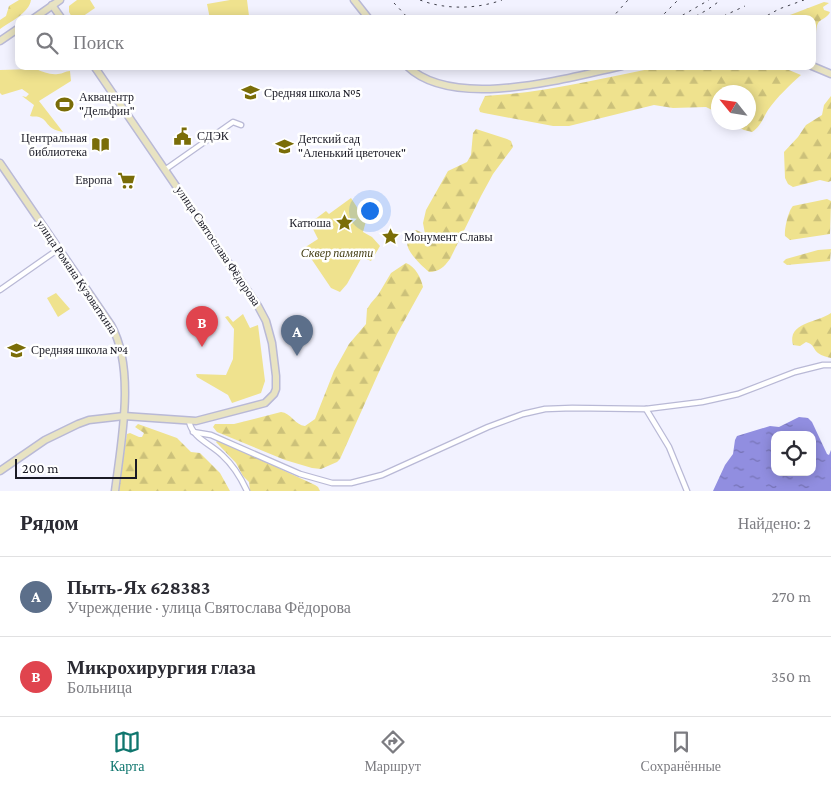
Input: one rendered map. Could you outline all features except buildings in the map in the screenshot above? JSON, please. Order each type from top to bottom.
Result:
[{"type":"street","points":[[37,15],[50,3],[60,0]]},
{"type":"street","points":[[354,0],[366,15]]},
{"type":"street","points":[[50,3],[59,15]]},
{"type":"street","points":[[0,41],[15,31]]},
{"type":"street","points":[[816,68],[831,74]]},
{"type":"street","name":"улица Святослава Фёдорова","points":[[0,471],[45,440],[78,424],[96,419],[124,416],[189,422],[209,419],[266,403],[274,394],[276,376],[272,343],[262,313],[166,169],[97,70]]},
{"type":"street","points":[[412,70],[419,76],[434,82],[454,87],[483,89],[527,86],[603,70]]},
{"type":"street","points":[[166,169],[232,122],[241,125]]},
{"type":"street","name":"улица Романа Кузоваткина","points":[[0,163],[106,316],[118,338],[123,365],[124,416],[115,491]]},
{"type":"street","points":[[0,290],[60,248]]},
{"type":"street","points":[[193,432],[211,435],[300,474],[332,483],[346,483],[362,481],[382,475],[488,427],[524,414],[545,409],[646,409],[702,402],[738,394],[795,372],[823,365],[831,365]]},
{"type":"street","points":[[646,409],[669,448],[687,491]]},
{"type":"street","points":[[189,422],[193,432],[228,460],[238,473],[247,491]]},
{"type":"green space","points":[[19,0],[31,0],[30,5],[23,13],[15,15],[15,19],[0,29],[0,20],[6,16],[9,6]]},
{"type":"green space","points":[[77,0],[90,0],[95,8],[85,15],[71,15],[69,6]]},
{"type":"green space","points":[[230,0],[247,0],[249,15],[209,15],[207,4]]},
{"type":"green space","points":[[824,2],[829,3],[823,7],[824,10],[830,12],[818,23],[816,34],[816,15],[790,15]]},
{"type":"green space","points":[[0,70],[39,70],[52,74],[70,71],[71,81],[39,101],[63,132],[50,127],[42,118],[30,116],[34,105],[22,96],[26,97],[29,94],[22,89],[2,95],[0,93]]},
{"type":"green space","points":[[645,70],[789,70],[801,75],[775,100],[756,129],[756,85],[711,85],[711,110],[706,107],[673,108],[654,105],[569,126],[553,126],[480,112],[479,109],[485,96],[531,92]]},
{"type":"green space","points":[[831,96],[831,181],[820,180],[793,187],[788,184],[785,178],[784,152],[806,125],[822,115],[824,105]]},
{"type":"green space","points":[[476,129],[507,139],[511,141],[513,147],[493,174],[450,259],[441,268],[429,272],[410,252],[407,240],[416,230],[425,234],[423,223],[426,210],[448,171],[467,162],[471,155],[473,133]]},
{"type":"green space","name":"Сквер памяти","points":[[351,198],[366,221],[363,232],[372,237],[380,246],[371,261],[362,257],[347,284],[340,292],[331,288],[304,248],[318,239],[310,223],[326,211],[329,214]]},
{"type":"green space","points":[[827,199],[831,201],[830,234],[790,240],[785,236],[789,212],[793,206]]},
{"type":"green space","points":[[831,249],[830,261],[787,265],[783,262],[786,259],[818,250]]},
{"type":"green space","points":[[406,263],[418,273],[423,287],[397,334],[337,462],[321,469],[312,468],[285,460],[217,432],[213,427],[215,424],[234,424],[281,412],[288,414],[298,424],[305,426],[315,419],[334,371],[349,344],[366,324],[367,309],[391,273]]},
{"type":"green space","points":[[56,293],[70,309],[58,317],[47,298]]},
{"type":"green space","points":[[831,313],[831,358],[818,353],[809,343],[806,342],[800,346],[793,345],[792,337],[799,327]]},
{"type":"green space","points":[[243,314],[250,328],[258,325],[265,381],[261,393],[232,403],[228,395],[197,377],[196,374],[226,375],[233,359],[234,329],[225,317],[228,316],[233,322]]},
{"type":"green space","points":[[138,424],[177,438],[191,452],[200,453],[220,473],[230,491],[118,491],[127,434],[130,433],[142,437],[144,433],[135,427]]},
{"type":"green space","points":[[218,440],[315,485],[320,491],[250,491],[249,482],[243,476],[236,463],[216,442]]},
{"type":"water","points":[[799,417],[808,418],[812,422],[827,454],[829,455],[831,450],[831,491],[713,491],[725,465],[733,454],[737,436],[770,426],[779,427]]},
{"type":"railway","points":[[420,0],[451,7],[472,7],[502,0]]},
{"type":"railway","points":[[615,15],[628,0]]},
{"type":"railway","points":[[663,15],[678,0]]},
{"type":"railway","points":[[683,15],[709,0]]},
{"type":"railway","points":[[698,15],[721,0]]},
{"type":"railway","points":[[768,15],[804,0]]},
{"type":"railway","points":[[394,3],[405,15]]},
{"type":"railway","points":[[726,15],[745,6]]},
{"type":"place","name":"Средняя школа №5","points":[[250,93]]},
{"type":"place","name":"Аквацентр \"Дельфин\"","points":[[65,104]]},
{"type":"place","name":"СДЭК","points":[[183,136]]},
{"type":"place","name":"Центральная библиотека","points":[[101,145]]},
{"type":"place","name":"Детский сад \"Аленький цветочек\"","points":[[284,146]]},
{"type":"place","name":"Европа","points":[[126,180]]},
{"type":"place","name":"Катюша","points":[[345,223]]},
{"type":"place","name":"Монумент Славы","points":[[390,237]]},
{"type":"place","name":"Микрохирургия глаза","points":[[202,347]]},
{"type":"place","name":"Средняя школа №4","points":[[17,350]]},
{"type":"place","name":"Пыть-Ях 628383","points":[[297,356]]}]
